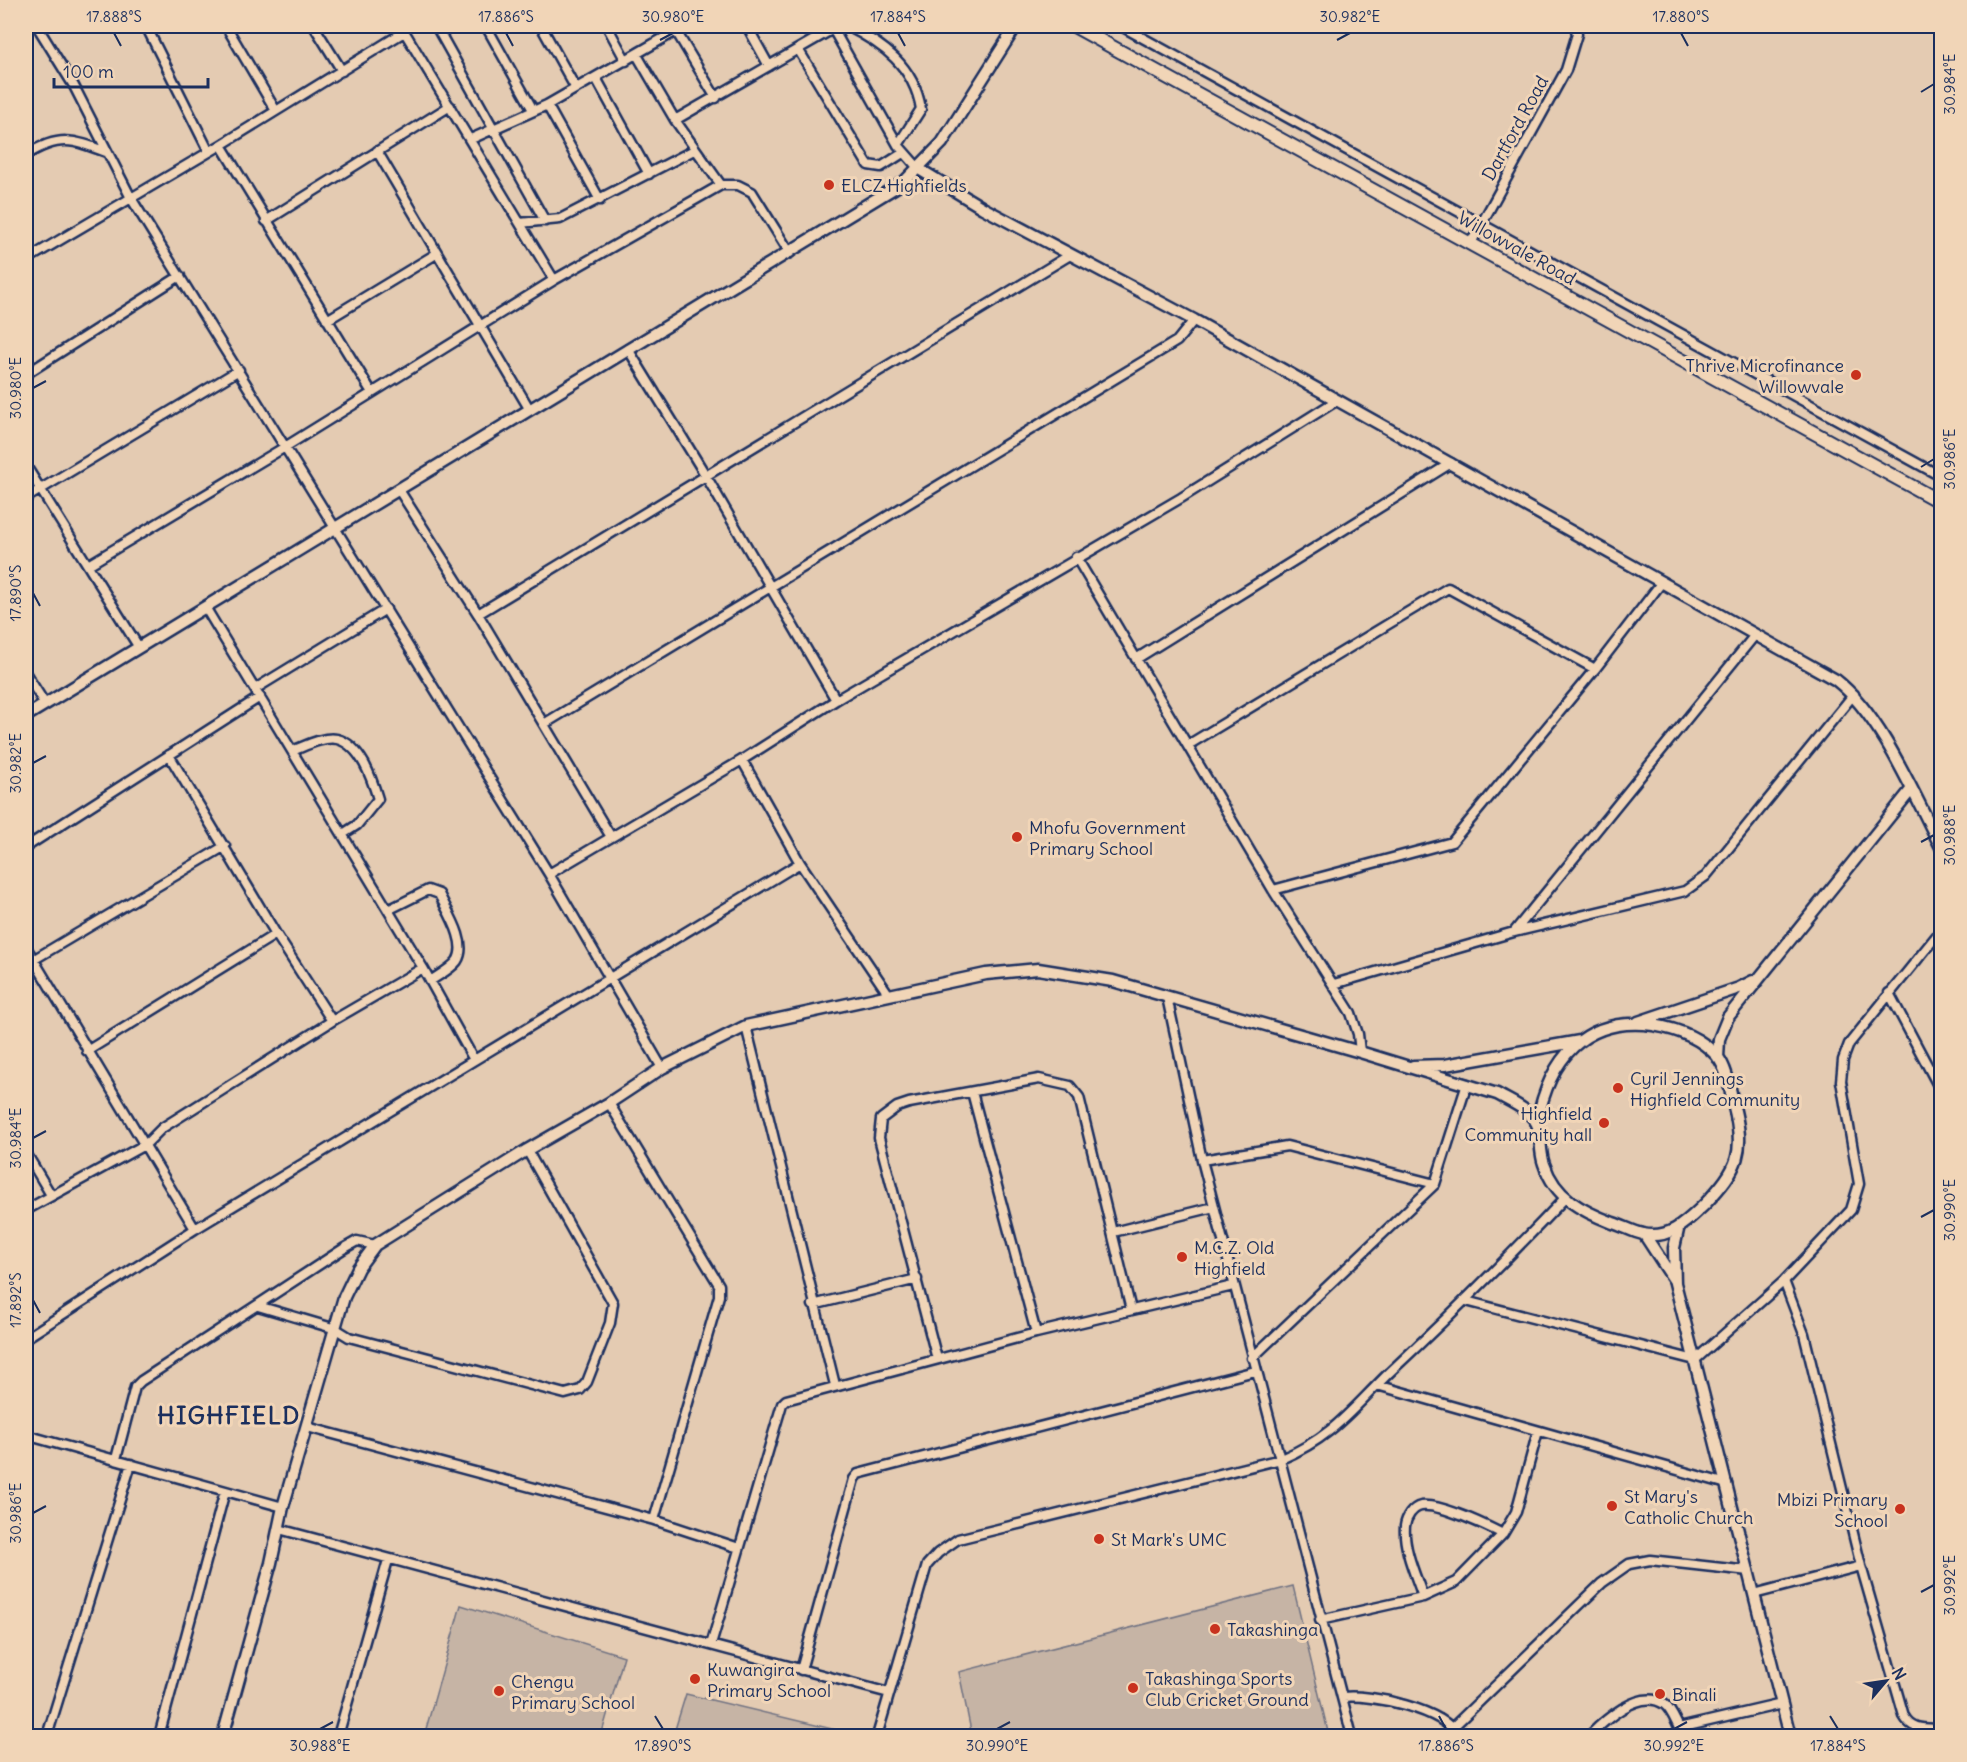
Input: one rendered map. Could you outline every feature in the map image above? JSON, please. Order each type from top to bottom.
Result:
[{"type":"main road","name":"Willowvale Road","points":[[1074,26],[1941,503]]},
{"type":"street","points":[[37,26],[79,96],[131,198],[549,874],[662,1068]]},
{"type":"street","points":[[146,26],[209,152]]},
{"type":"street","points":[[226,26],[276,111]]},
{"type":"street","points":[[314,26],[342,71]]},
{"type":"street","points":[[436,26],[545,221]]},
{"type":"street","points":[[486,26],[533,110]]},
{"type":"street","points":[[541,26],[576,87]]},
{"type":"street","points":[[607,26],[626,61]]},
{"type":"street","points":[[747,26],[769,66]]},
{"type":"street","points":[[798,49],[868,165],[877,168],[901,149],[921,109],[919,94],[899,61],[879,42],[847,26]]},
{"type":"street","points":[[26,716],[628,349],[875,202],[919,169],[942,143],[1016,26]]},
{"type":"street","points":[[1121,26],[1941,477]]},
{"type":"street","name":"Dartford Road","points":[[1471,243],[1566,70],[1577,34],[1575,26]]},
{"type":"street","points":[[675,120],[835,27],[901,149],[919,169],[983,208],[1194,320],[1805,661],[1854,694],[1880,733],[1941,849]]},
{"type":"street","points":[[471,139],[547,105],[637,55],[675,28],[716,98]]},
{"type":"street","points":[[26,260],[342,71],[403,29],[554,280]]},
{"type":"street","points":[[637,55],[694,150],[722,185]]},
{"type":"street","points":[[596,78],[649,174]]},
{"type":"street","points":[[547,105],[600,200]]},
{"type":"street","points":[[266,221],[450,106]]},
{"type":"street","points":[[26,155],[51,141],[65,140],[106,152]]},
{"type":"street","points":[[221,145],[371,391]]},
{"type":"street","points":[[520,222],[560,219],[694,150]]},
{"type":"street","points":[[377,151],[479,328],[530,410]]},
{"type":"street","points":[[88,565],[285,447],[371,391],[479,328],[554,280],[722,185],[738,185],[752,192],[790,253]]},
{"type":"street","points":[[327,320],[436,254]]},
{"type":"street","points":[[478,614],[1070,255]]},
{"type":"street","points":[[26,374],[180,276]]},
{"type":"street","points":[[544,724],[1178,341],[1194,320]]},
{"type":"street","points":[[628,349],[706,476],[836,700]]},
{"type":"street","points":[[26,498],[239,370]]},
{"type":"street","points":[[549,874],[1076,557],[1181,498],[1336,401]]},
{"type":"street","points":[[1136,659],[1451,463]]},
{"type":"street","points":[[26,466],[138,646]]},
{"type":"street","points":[[399,490],[478,614],[611,837]]},
{"type":"street","points":[[1076,557],[1273,890],[1352,1013],[1360,1052]]},
{"type":"street","points":[[1273,890],[1452,842],[1595,669],[1662,582]]},
{"type":"street","points":[[1188,745],[1448,588],[1595,669]]},
{"type":"street","points":[[205,607],[423,968],[473,1058]]},
{"type":"street","points":[[26,847],[169,755],[386,609]]},
{"type":"street","points":[[1514,932],[1755,635]]},
{"type":"street","points":[[26,674],[45,704]]},
{"type":"street","points":[[1334,984],[1514,932],[1673,895],[1697,883],[1854,694]]},
{"type":"street","points":[[292,751],[319,741],[337,740],[352,748],[363,762],[378,799],[357,825],[343,834]]},
{"type":"street","points":[[169,755],[276,934],[332,1021]]},
{"type":"street","points":[[742,760],[800,863],[889,995]]},
{"type":"street","points":[[1718,1058],[1719,1040],[1728,1017],[1911,790]]},
{"type":"street","points":[[33,960],[225,846]]},
{"type":"street","points":[[26,1338],[195,1229],[473,1058],[611,980],[800,863]]},
{"type":"street","points":[[388,910],[428,891],[439,894],[459,939],[461,954],[455,964],[430,981]]},
{"type":"street","points":[[1695,1360],[1784,1281],[1851,1209],[1857,1197],[1859,1184],[1841,1081],[1843,1060],[1849,1044],[1941,929]]},
{"type":"street","points":[[87,1051],[276,934]]},
{"type":"street","points":[[26,947],[195,1229]]},
{"type":"street","points":[[26,1210],[146,1144],[162,1128],[332,1021],[423,968]]},
{"type":"street","points":[[224,1737],[283,1507],[350,1282],[375,1245],[527,1150],[609,1103],[662,1068],[746,1026],[986,974],[1038,969],[1113,981],[1467,1084],[1497,1094],[1517,1105],[1537,1123]]},
{"type":"street","points":[[1635,1023],[1739,988],[1758,978]]},
{"type":"street","points":[[1888,993],[1941,1093]]},
{"type":"street","points":[[1167,997],[1202,1160],[1233,1286],[1281,1459],[1320,1620],[1343,1697],[1352,1737]]},
{"type":"street","points":[[1678,1230],[1644,1234],[1581,1211],[1565,1198],[1543,1163],[1537,1123],[1543,1092],[1557,1065],[1580,1041],[1607,1025],[1635,1023],[1670,1028],[1694,1036],[1718,1058],[1726,1076],[1741,1134],[1740,1153],[1728,1178],[1678,1230],[1674,1248],[1675,1283],[1790,1737]]},
{"type":"street","points":[[746,1026],[813,1305],[835,1385]]},
{"type":"street","points":[[1407,1066],[1445,1065],[1580,1041]]},
{"type":"street","points":[[937,1359],[880,1144],[882,1119],[897,1107],[909,1103],[1039,1079],[1070,1086],[1079,1097],[1131,1310]]},
{"type":"street","points":[[1252,1359],[1435,1184],[1467,1084]]},
{"type":"street","points":[[972,1092],[1036,1333]]},
{"type":"street","points":[[609,1103],[719,1285],[719,1296],[654,1520]]},
{"type":"street","points":[[1202,1160],[1287,1146],[1435,1184]]},
{"type":"street","points":[[258,1306],[336,1329],[349,1337],[565,1394],[583,1386],[610,1323],[612,1303],[527,1150]]},
{"type":"street","points":[[26,1153],[51,1195]]},
{"type":"street","points":[[877,1737],[927,1565],[948,1546],[958,1539],[1281,1459],[1309,1447],[1327,1434],[1466,1301],[1565,1198]]},
{"type":"street","points":[[1113,1232],[1214,1207]]},
{"type":"street","points":[[1644,1234],[1675,1283]]},
{"type":"street","points":[[116,1459],[135,1387],[357,1240],[375,1245]]},
{"type":"street","points":[[813,1305],[917,1279]]},
{"type":"street","points":[[1784,1281],[1804,1334],[1861,1566],[1904,1716],[1908,1724],[1917,1728],[1941,1729]]},
{"type":"street","points":[[711,1645],[782,1404],[790,1398],[1036,1333],[1233,1286]]},
{"type":"street","points":[[1466,1301],[1695,1360]]},
{"type":"street","points":[[801,1670],[854,1479],[858,1474],[1255,1371]]},
{"type":"street","points":[[1377,1385],[1727,1484]]},
{"type":"street","points":[[307,1427],[654,1520],[739,1548]]},
{"type":"street","points":[[1320,1620],[1423,1597],[1456,1582],[1503,1534],[1516,1512],[1538,1431]]},
{"type":"street","points":[[26,1435],[283,1507]]},
{"type":"street","points":[[47,1737],[131,1464]]},
{"type":"street","points":[[159,1737],[225,1491]]},
{"type":"street","points":[[1423,1597],[1406,1539],[1406,1520],[1411,1511],[1421,1506],[1435,1508],[1503,1534]]},
{"type":"street","points":[[279,1529],[889,1693]]},
{"type":"street","points":[[338,1737],[388,1560]]},
{"type":"street","points":[[1453,1726],[1602,1583],[1629,1564],[1650,1560],[1749,1571]]},
{"type":"street","points":[[1754,1594],[1861,1566]]},
{"type":"street","points":[[1343,1697],[1363,1695],[1421,1711],[1453,1726],[1458,1737]]},
{"type":"street","points":[[1589,1737],[1622,1709],[1637,1702],[1649,1700],[1662,1702],[1669,1708],[1680,1732],[1782,1704]]},
{"type":"shaded area","name":"Takashinga","points":[[1293,1586],[1329,1736],[972,1736],[959,1672]]},
{"type":"shaded area","points":[[461,1605],[624,1656],[601,1736],[424,1736]]},
{"type":"shaded area","points":[[686,1694],[849,1733],[848,1736],[673,1736]]},
{"type":"place","name":"ELCZ Highfields","points":[[829,185]]},
{"type":"place","name":"Thrive Microfinance Willowvale","points":[[1856,375]]},
{"type":"place","name":"Mhofu Government Primary School","points":[[1017,837]]},
{"type":"place","name":"Cyril Jennings Highfield Community","points":[[1618,1088]]},
{"type":"place","name":"Highfield Community hall","points":[[1604,1123]]},
{"type":"place","name":"M.C.Z. Old Highfield","points":[[1182,1257]]},
{"type":"place","name":"St Mary's Catholic Church","points":[[1612,1506]]},
{"type":"place","name":"Mbizi Primary School","points":[[1900,1509]]},
{"type":"place","name":"St Mark's UMC","points":[[1099,1539]]},
{"type":"place","name":"Takashinga","points":[[1215,1629]]},
{"type":"place","name":"Kuwangira Primary School","points":[[695,1679]]},
{"type":"place","name":"Takashinga Sports Club Cricket Ground","points":[[1133,1688]]},
{"type":"place","name":"Chengu Primary School","points":[[499,1691]]},
{"type":"place","name":"Binali","points":[[1660,1694]]},
{"type":"district","name":"HIGHFIELD","points":[[229,1415]]}]
